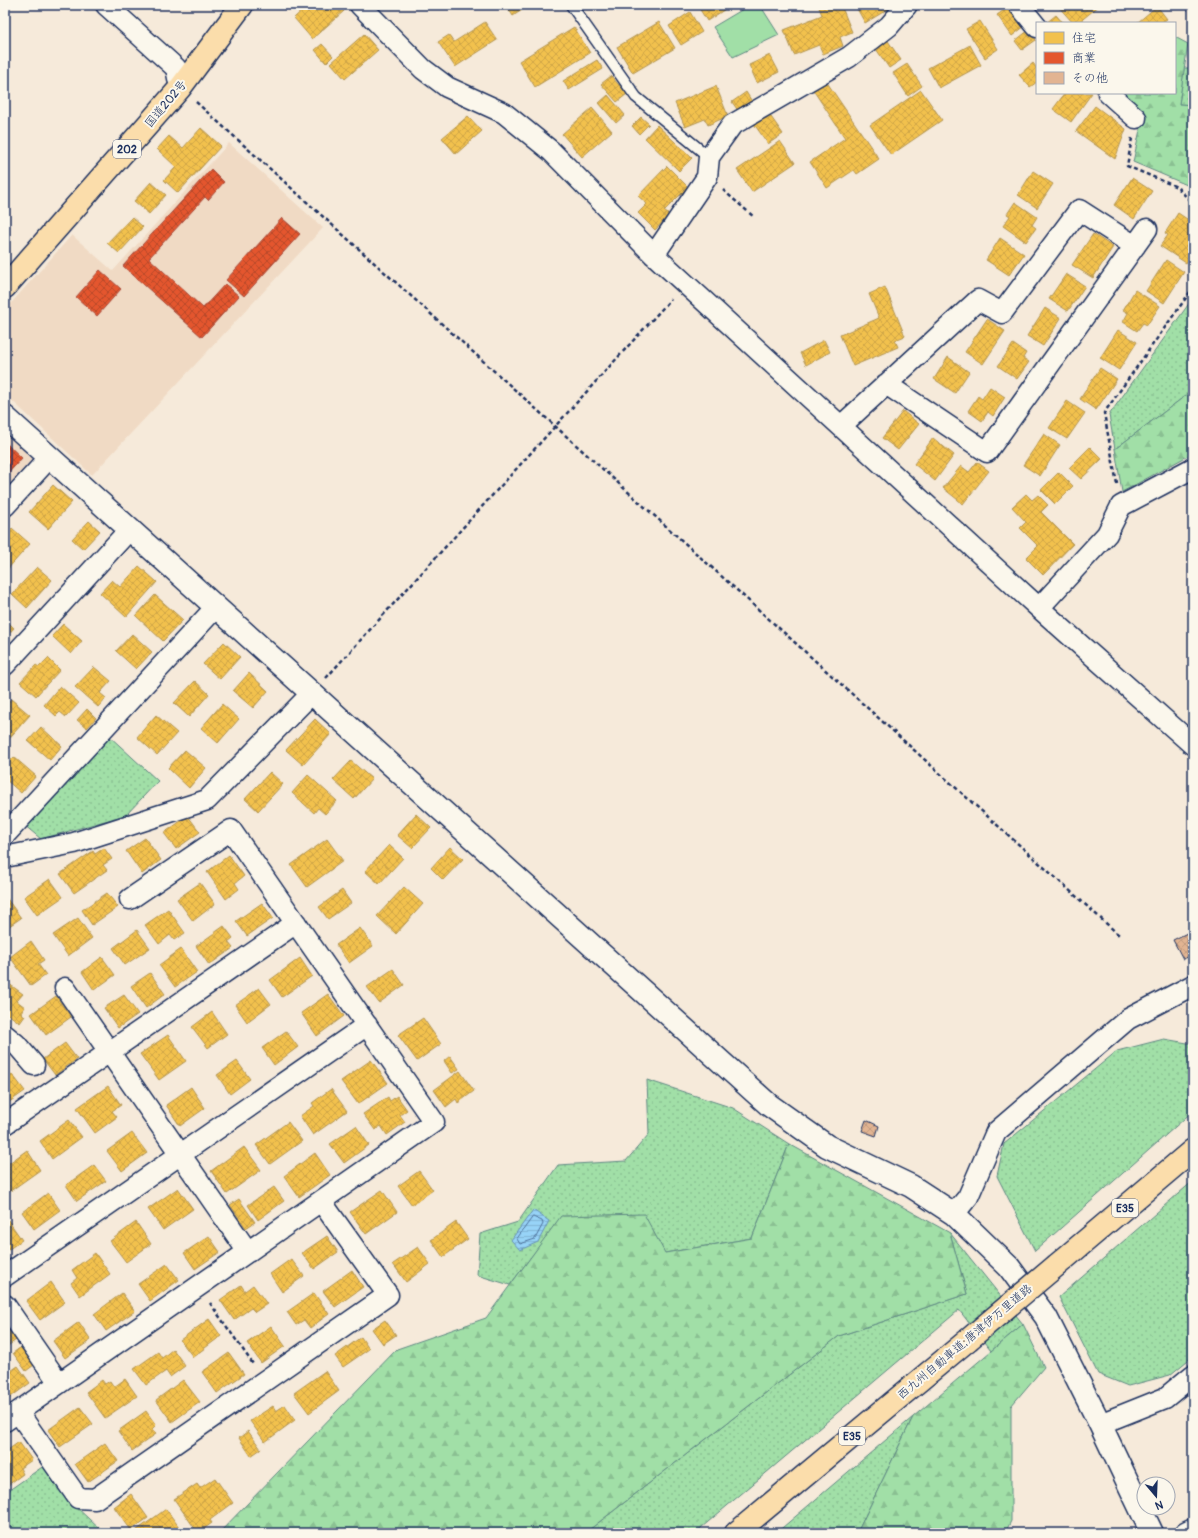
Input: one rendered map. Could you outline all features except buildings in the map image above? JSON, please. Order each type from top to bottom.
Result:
[{"type":"highway","name":"国道202号","points":[[5,287],[180,88],[242,5]]},
{"type":"highway","name":"西九州自動車道;唐津伊万里道路","points":[[736,1533],[1193,1150]]},
{"type":"street","points":[[106,5],[176,68],[180,88]]},
{"type":"street","points":[[360,5],[423,70],[447,87],[504,113],[551,151],[654,255],[1039,608],[1193,745]]},
{"type":"street","points":[[654,255],[707,177],[709,157],[732,125],[849,57],[889,26],[907,5]]},
{"type":"street","points":[[1019,5],[1036,26]]},
{"type":"street","points":[[1109,94],[1136,118]]},
{"type":"street","points":[[840,426],[978,300],[1002,313],[1079,210],[1135,246]]},
{"type":"street","points":[[886,384],[988,452],[1147,229]]},
{"type":"street","points":[[5,417],[768,1105],[827,1146],[911,1186],[954,1214],[1009,1267],[1046,1317],[1100,1424],[1152,1533]]},
{"type":"street","points":[[5,506],[50,457]]},
{"type":"street","points":[[1039,608],[1107,534],[1121,506],[1193,468]]},
{"type":"street","points":[[5,665],[130,529]]},
{"type":"street","points":[[5,835],[216,607]]},
{"type":"street","points":[[5,857],[74,842],[207,800],[312,693]]},
{"type":"street","points":[[130,899],[231,830],[434,1122],[12,1417],[78,1498],[95,1499],[388,1295],[321,1201]]},
{"type":"street","points":[[5,1124],[296,923]]},
{"type":"street","points":[[954,1214],[968,1197],[996,1132],[1128,1019],[1193,985]]},
{"type":"street","points":[[65,988],[248,1252]]},
{"type":"street","points":[[5,1276],[367,1025]]},
{"type":"street","points":[[5,1035],[16,1044],[34,1065]]},
{"type":"street","points":[[5,1305],[59,1383]]},
{"type":"street","points":[[1100,1424],[1165,1398],[1193,1375]]},
{"type":"street","points":[[1185,1533],[1193,1529]]},
{"type":"lane","points":[[571,5],[636,97],[709,157]]},
{"type":"path","points":[[180,88],[1119,935]]},
{"type":"path","points":[[1136,118],[1127,166],[1177,187],[1193,204]]},
{"type":"path","points":[[707,177],[754,217]]},
{"type":"path","points":[[312,693],[556,427],[685,283]]},
{"type":"path","points":[[1121,506],[1104,413],[1193,288]]},
{"type":"path","points":[[198,1286],[265,1381]]},
{"type":"shaded area","points":[[229,143],[323,228],[92,475],[5,394],[5,310],[72,235],[113,271]]},
{"type":"shaded area","points":[[5,433],[35,461],[5,492]]},
{"type":"green space","points":[[750,5],[760,5],[779,35],[733,57],[713,27]]},
{"type":"green space","points":[[1176,38],[1188,44],[1179,104],[1193,105],[1193,191],[1187,185],[1133,162],[1143,116],[1123,94],[1176,94]]},
{"type":"green space","points":[[1184,68],[1193,68],[1193,105],[1179,104]]},
{"type":"green space","points":[[1193,298],[1193,390],[1115,449],[1109,415]]},
{"type":"green space","points":[[1193,390],[1193,453],[1122,492],[1115,449]]},
{"type":"green space","points":[[107,734],[158,781],[126,815],[41,839],[24,825]]},
{"type":"green space","points":[[1164,1039],[1193,1044],[1193,1111],[1035,1251],[997,1176],[1004,1144],[1117,1051]]},
{"type":"green space","points":[[647,1080],[733,1108],[789,1144],[752,1238],[665,1253],[562,1216],[510,1285],[477,1275],[480,1234],[518,1222],[558,1165],[626,1161],[649,1134]]},
{"type":"green space","points":[[789,1144],[950,1233],[967,1294],[839,1336],[585,1533],[219,1533],[397,1349],[486,1318],[561,1216],[644,1214],[665,1253],[752,1238]]},
{"type":"green space","points":[[1193,1181],[1193,1356],[1170,1375],[1128,1386],[1098,1374],[1059,1297]]},
{"type":"green space","points":[[950,1233],[1023,1324],[991,1351],[959,1310],[695,1533],[585,1533],[839,1336],[967,1294]]},
{"type":"green space","points":[[1023,1324],[1044,1367],[1011,1406],[1011,1521],[1005,1533],[857,1533],[913,1417]]},
{"type":"green space","points":[[913,1417],[857,1533],[776,1533]]},
{"type":"green space","points":[[45,1465],[74,1505],[104,1533],[17,1533],[5,1530],[5,1493]]},
{"type":"water","points":[[533,1210],[549,1221],[538,1242],[520,1250],[511,1240]]}]
